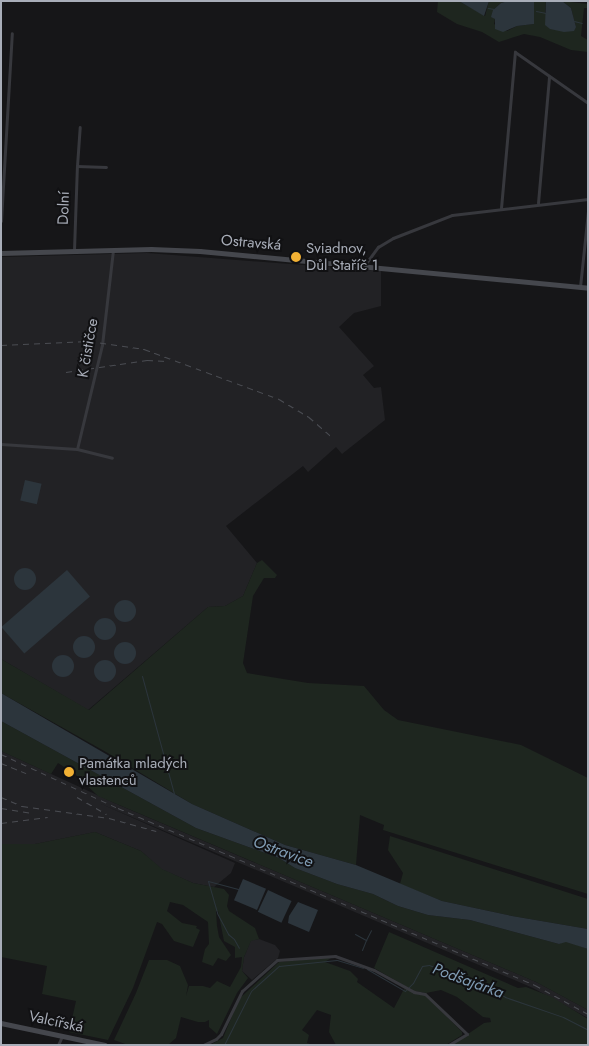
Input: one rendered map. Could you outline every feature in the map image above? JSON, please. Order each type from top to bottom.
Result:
[{"type":"street","points":[[1,221],[12,33]]},
{"type":"street","points":[[501,208],[515,52],[588,103]]},
{"type":"street","points":[[538,203],[548,76]]},
{"type":"street","name":"Dolní","points":[[74,250],[80,127]]},
{"type":"street","points":[[1,135],[6,135]]},
{"type":"street","points":[[77,166],[106,166]]},
{"type":"street","points":[[364,266],[378,247],[406,232],[452,215],[538,203],[588,199]]},
{"type":"street","points":[[580,287],[588,211]]},
{"type":"street","name":"Ostravská","points":[[1,253],[74,250],[200,251],[588,288]]},
{"type":"street","name":"K čističce","points":[[77,449],[102,346],[113,250]]},
{"type":"street","points":[[1,444],[77,449],[112,458]]},
{"type":"street","points":[[204,1045],[221,1034],[242,991],[280,959],[339,956],[374,970],[409,990],[425,994],[467,1034],[449,1045]]},
{"type":"street","name":"Valcířská","points":[[1,1023],[105,1045]]},
{"type":"street","points":[[58,1045],[62,1036]]},
{"type":"shaded area","points":[[438,1],[459,1],[485,16],[489,1],[508,1],[501,3],[493,10],[494,24],[507,31],[517,26],[534,24],[534,1],[546,1],[545,13],[576,27],[571,8],[562,1],[588,4],[588,8],[584,8],[581,36],[588,40],[588,52],[571,50],[540,37],[524,34],[499,42],[482,32],[457,24],[437,12]]},
{"type":"shaded area","points":[[147,253],[381,271],[381,306],[354,313],[339,327],[374,366],[363,375],[374,388],[381,387],[385,420],[342,454],[336,447],[308,472],[303,466],[226,526],[257,563],[243,596],[225,606],[208,607],[88,710],[1,659],[1,257]]},
{"type":"shaded area","points":[[262,560],[277,575],[275,578],[264,578],[253,596],[243,663],[247,673],[308,683],[364,686],[384,710],[398,720],[521,745],[588,778],[588,894],[383,830],[384,825],[360,815],[356,865],[285,845],[192,804],[106,752],[1,693],[1,659],[89,710],[208,607],[225,606],[243,596],[257,563]]},
{"type":"shaded area","points":[[1,721],[196,828],[279,858],[295,868],[337,884],[373,894],[398,906],[428,915],[470,920],[559,944],[566,941],[588,949],[588,1010],[536,982],[98,796],[75,774],[58,763],[51,774],[1,751]]},
{"type":"shaded area","points":[[1,751],[119,805],[536,982],[588,1010],[588,1018],[533,988],[99,803],[235,863],[231,873],[214,887],[193,883],[161,869],[141,851],[95,832],[35,844],[1,844]]},
{"type":"shaded area","points":[[95,832],[141,851],[162,869],[193,883],[224,889],[229,895],[227,906],[229,911],[255,928],[259,939],[251,941],[244,957],[242,971],[248,978],[237,993],[217,1034],[209,1027],[209,1020],[198,1022],[181,1017],[176,1038],[168,1045],[128,1045],[114,1040],[149,960],[167,960],[180,966],[188,985],[186,996],[189,986],[210,988],[217,981],[230,987],[241,967],[242,957],[235,958],[235,947],[224,941],[218,911],[216,911],[219,937],[231,955],[226,961],[218,958],[213,966],[202,962],[205,949],[209,944],[208,922],[183,905],[170,902],[167,911],[182,923],[197,926],[196,928],[200,930],[193,947],[174,941],[162,924],[157,922],[133,988],[108,1040],[69,1032],[76,1001],[42,994],[47,966],[1,957],[1,844],[35,844]]},
{"type":"shaded area","points":[[390,836],[588,899],[588,929],[512,916],[442,901],[400,884],[403,873],[388,850]]},
{"type":"shaded area","points":[[389,932],[518,988],[526,987],[552,997],[588,1019],[588,1045],[452,1045],[484,1023],[491,1022],[490,1018],[483,1017],[457,997],[441,990],[426,993],[414,991],[374,968]]},
{"type":"shaded area","points":[[259,939],[275,945],[280,951],[278,958],[252,980],[242,971],[244,957],[251,940]]},
{"type":"shaded area","points":[[331,958],[325,962],[350,971],[358,979],[357,982],[394,1008],[404,989],[425,995],[462,1032],[462,1035],[446,1045],[336,1045],[329,1032],[331,1015],[317,1010],[302,1030],[309,1035],[307,1043],[313,1045],[210,1045],[223,1038],[239,999],[279,962]]},
{"type":"water","points":[[459,1],[489,1],[484,16]]},
{"type":"water","points":[[508,1],[534,1],[534,24],[517,26],[503,32],[495,29],[495,19],[491,17],[493,10],[501,3]]},
{"type":"water","points":[[546,1],[562,1],[571,8],[576,27],[574,31],[564,32],[550,29],[545,25]]},
{"type":"water","points":[[25,480],[42,484],[37,504],[20,500]]},
{"type":"water","points":[[25,568],[33,571],[36,579],[33,587],[25,590],[17,587],[14,579],[17,571]]},
{"type":"water","points":[[67,570],[90,596],[24,653],[1,627]]},
{"type":"water","points":[[125,600],[133,603],[136,611],[133,619],[125,622],[117,619],[114,611],[117,603]]},
{"type":"water","points":[[105,618],[113,621],[116,629],[113,637],[105,640],[97,637],[94,629],[97,621]]},
{"type":"water","points":[[84,636],[92,639],[95,647],[92,655],[84,658],[76,655],[73,647],[76,639]]},
{"type":"water","points":[[125,642],[133,645],[136,653],[133,661],[125,664],[117,661],[114,653],[117,645]]},
{"type":"water","points":[[63,655],[71,658],[74,666],[71,674],[63,677],[55,674],[52,666],[55,658]]},
{"type":"water","points":[[105,660],[113,663],[116,671],[113,679],[105,682],[97,679],[94,671],[97,663]]},
{"type":"water","name":"Ostravice","points":[[1,693],[192,804],[285,845],[356,865],[442,901],[512,916],[588,929],[588,949],[566,942],[559,944],[470,920],[428,915],[398,906],[373,894],[337,884],[295,868],[279,858],[196,828],[1,721]]},
{"type":"water","points":[[243,879],[266,889],[257,910],[234,900]]},
{"type":"water","points":[[268,890],[292,901],[281,923],[258,912]]},
{"type":"water","points":[[298,902],[318,910],[309,932],[288,923],[289,916]]},
{"type":"waterway","points":[[488,8],[494,9]]},
{"type":"waterway","points":[[536,11],[546,13]]},
{"type":"waterway","points":[[574,21],[582,23]]},
{"type":"waterway","points":[[142,676],[174,794]]},
{"type":"waterway","points":[[238,889],[208,881],[217,913],[228,934],[234,939],[239,948]]},
{"type":"waterway","points":[[355,934],[366,940],[371,930]]},
{"type":"waterway","points":[[362,950],[366,940]]},
{"type":"waterway","name":"Podšajárka","points":[[224,1045],[251,991],[279,966],[337,960],[363,968]]},
{"type":"waterway","name":"Podšajárka","points":[[367,969],[405,991],[413,983],[422,966],[429,965],[488,987],[505,997],[563,1017],[588,1030]]},
{"type":"railway","points":[[1,345],[89,341],[144,349],[279,399],[309,417],[330,435]]},
{"type":"railway","points":[[66,372],[147,360],[167,361]]},
{"type":"railway","points":[[1,754],[118,808],[535,985],[588,1014]]},
{"type":"railway","points":[[1,763],[26,773]]},
{"type":"railway","points":[[1,797],[22,806],[109,818],[156,831]]},
{"type":"railway","points":[[77,797],[106,814]]},
{"type":"railway","points":[[1,808],[31,813]]},
{"type":"railway","points":[[1,823],[48,817]]},
{"type":"place","name":"Sviadnov, Důl Staříč 1","points":[[296,257]]},
{"type":"place","name":"Památka mladých vlastenců","points":[[69,772]]}]
